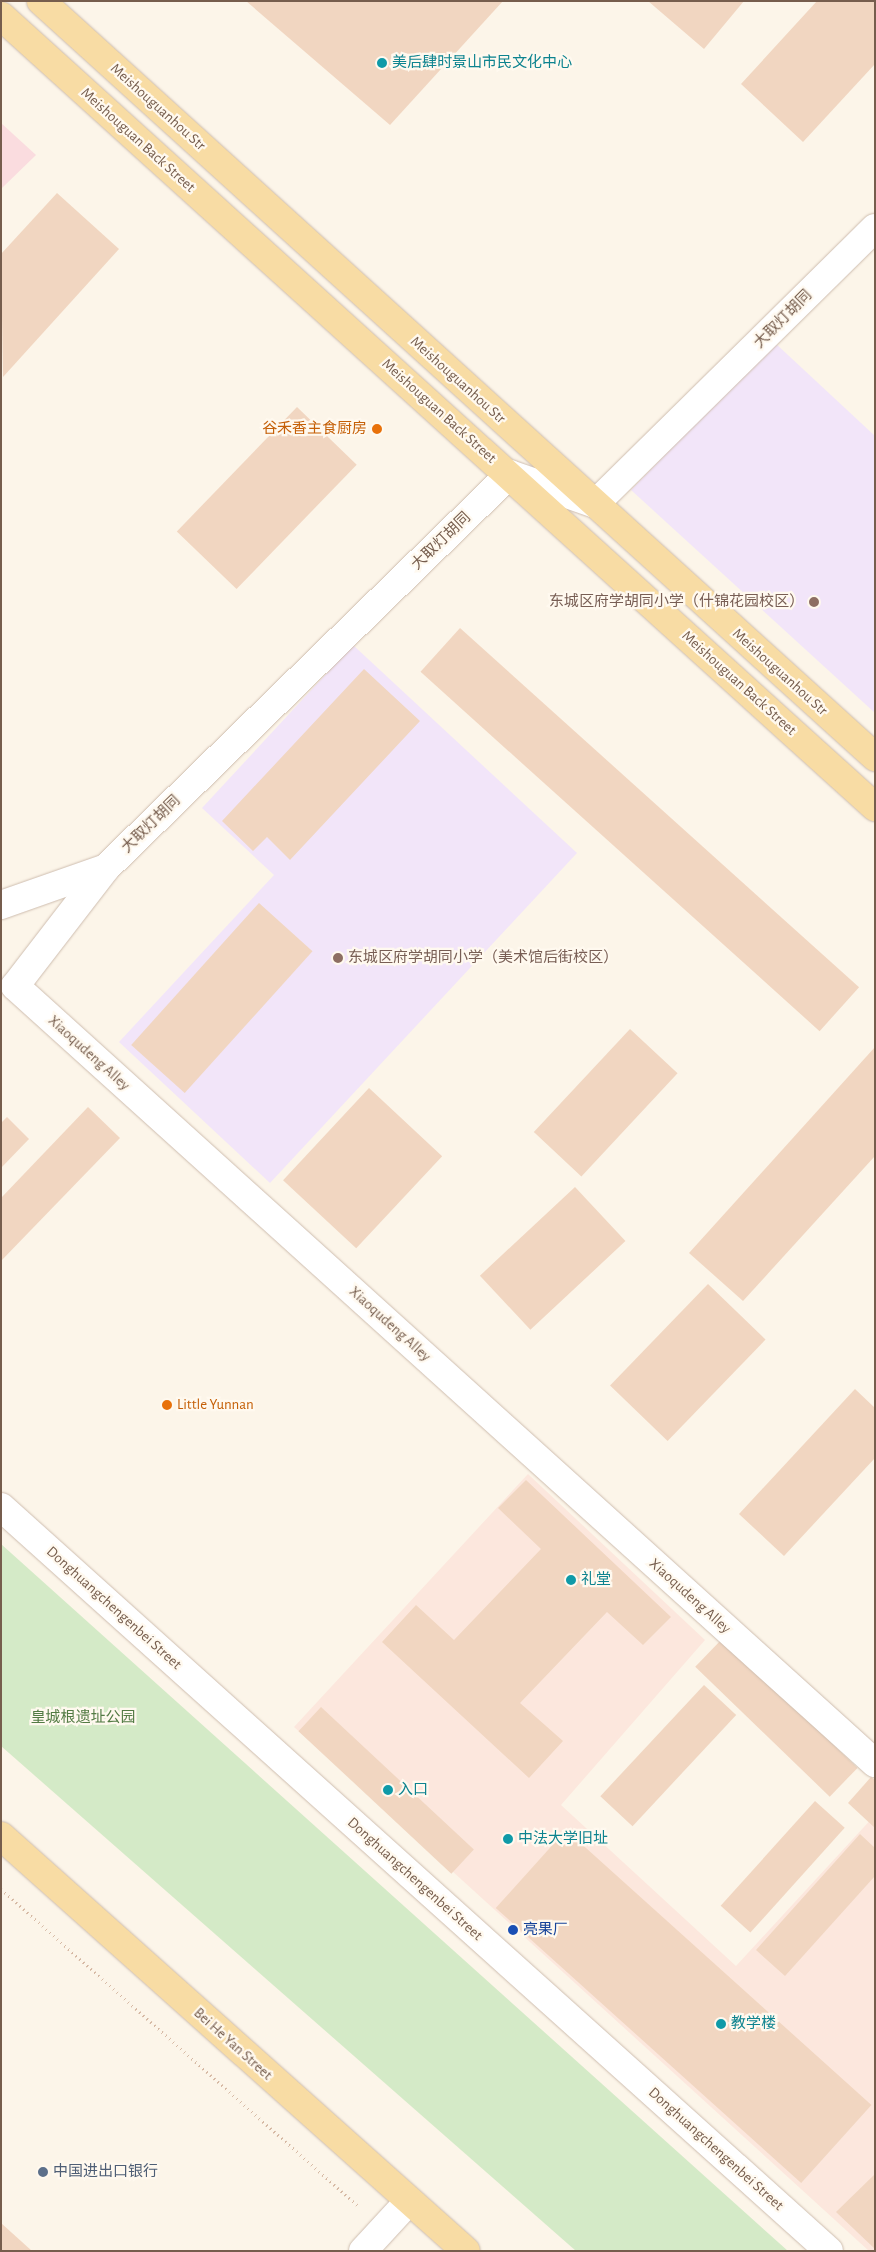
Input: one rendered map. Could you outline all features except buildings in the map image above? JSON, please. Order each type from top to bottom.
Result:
[{"type":"main road","name":"Meishouguanhou Str","points":[[41,1],[875,757]]},
{"type":"main road","name":"Meishouguan Back Street","points":[[1,16],[510,474],[875,807]]},
{"type":"main road","name":"Bei He Yan Street","points":[[1,1836],[466,2251]]},
{"type":"street","name":"大取灯胡同","points":[[595,504],[875,228]]},
{"type":"street","name":"大取灯胡同","points":[[1,905],[106,868],[510,474]]},
{"type":"street","points":[[510,474],[595,504]]},
{"type":"street","name":"Xiaoqudeng Alley","points":[[106,868],[15,986],[875,1763]]},
{"type":"street","name":"Donghuangchengenbei Street","points":[[1,1507],[829,2251]]},
{"type":"street","points":[[363,2251],[409,2201]]},
{"type":"path","points":[[1,1889],[384,2229]]},
{"type":"shaded area","points":[[1,123],[36,155],[1,189]]},
{"type":"shaded area","name":"东城区府学胡同小学（什锦花园校区）","points":[[774,342],[875,436],[875,713],[631,490]]},
{"type":"shaded area","name":"东城区府学胡同小学（美术馆后街校区）","points":[[353,645],[577,853],[270,1183],[119,1042],[274,875],[202,808]]},
{"type":"shaded area","name":"中法大学旧址","points":[[528,1474],[705,1640],[561,1805],[736,1966],[875,1815],[875,2251],[869,2251],[294,1727]]},
{"type":"green space","name":"皇城根遗址公园","points":[[1,1544],[788,2251],[576,2251],[1,1746]]},
{"type":"place","name":"美后肆时景山市民文化中心","points":[[382,63]]},
{"type":"place","name":"谷禾香主食厨房","points":[[377,429]]},
{"type":"place","name":"东城区府学胡同小学（什锦花园校区）","points":[[814,602]]},
{"type":"place","name":"东城区府学胡同小学（美术馆后街校区）","points":[[338,958]]},
{"type":"place","name":"Little Yunnan","points":[[167,1405]]},
{"type":"place","name":"礼堂","points":[[571,1580]]},
{"type":"place","name":"入口","points":[[388,1790]]},
{"type":"place","name":"中法大学旧址","points":[[508,1839]]},
{"type":"place","name":"亮果厂","points":[[513,1930]]},
{"type":"place","name":"教学楼","points":[[721,2024]]},
{"type":"place","name":"中国进出口银行","points":[[43,2172]]}]
